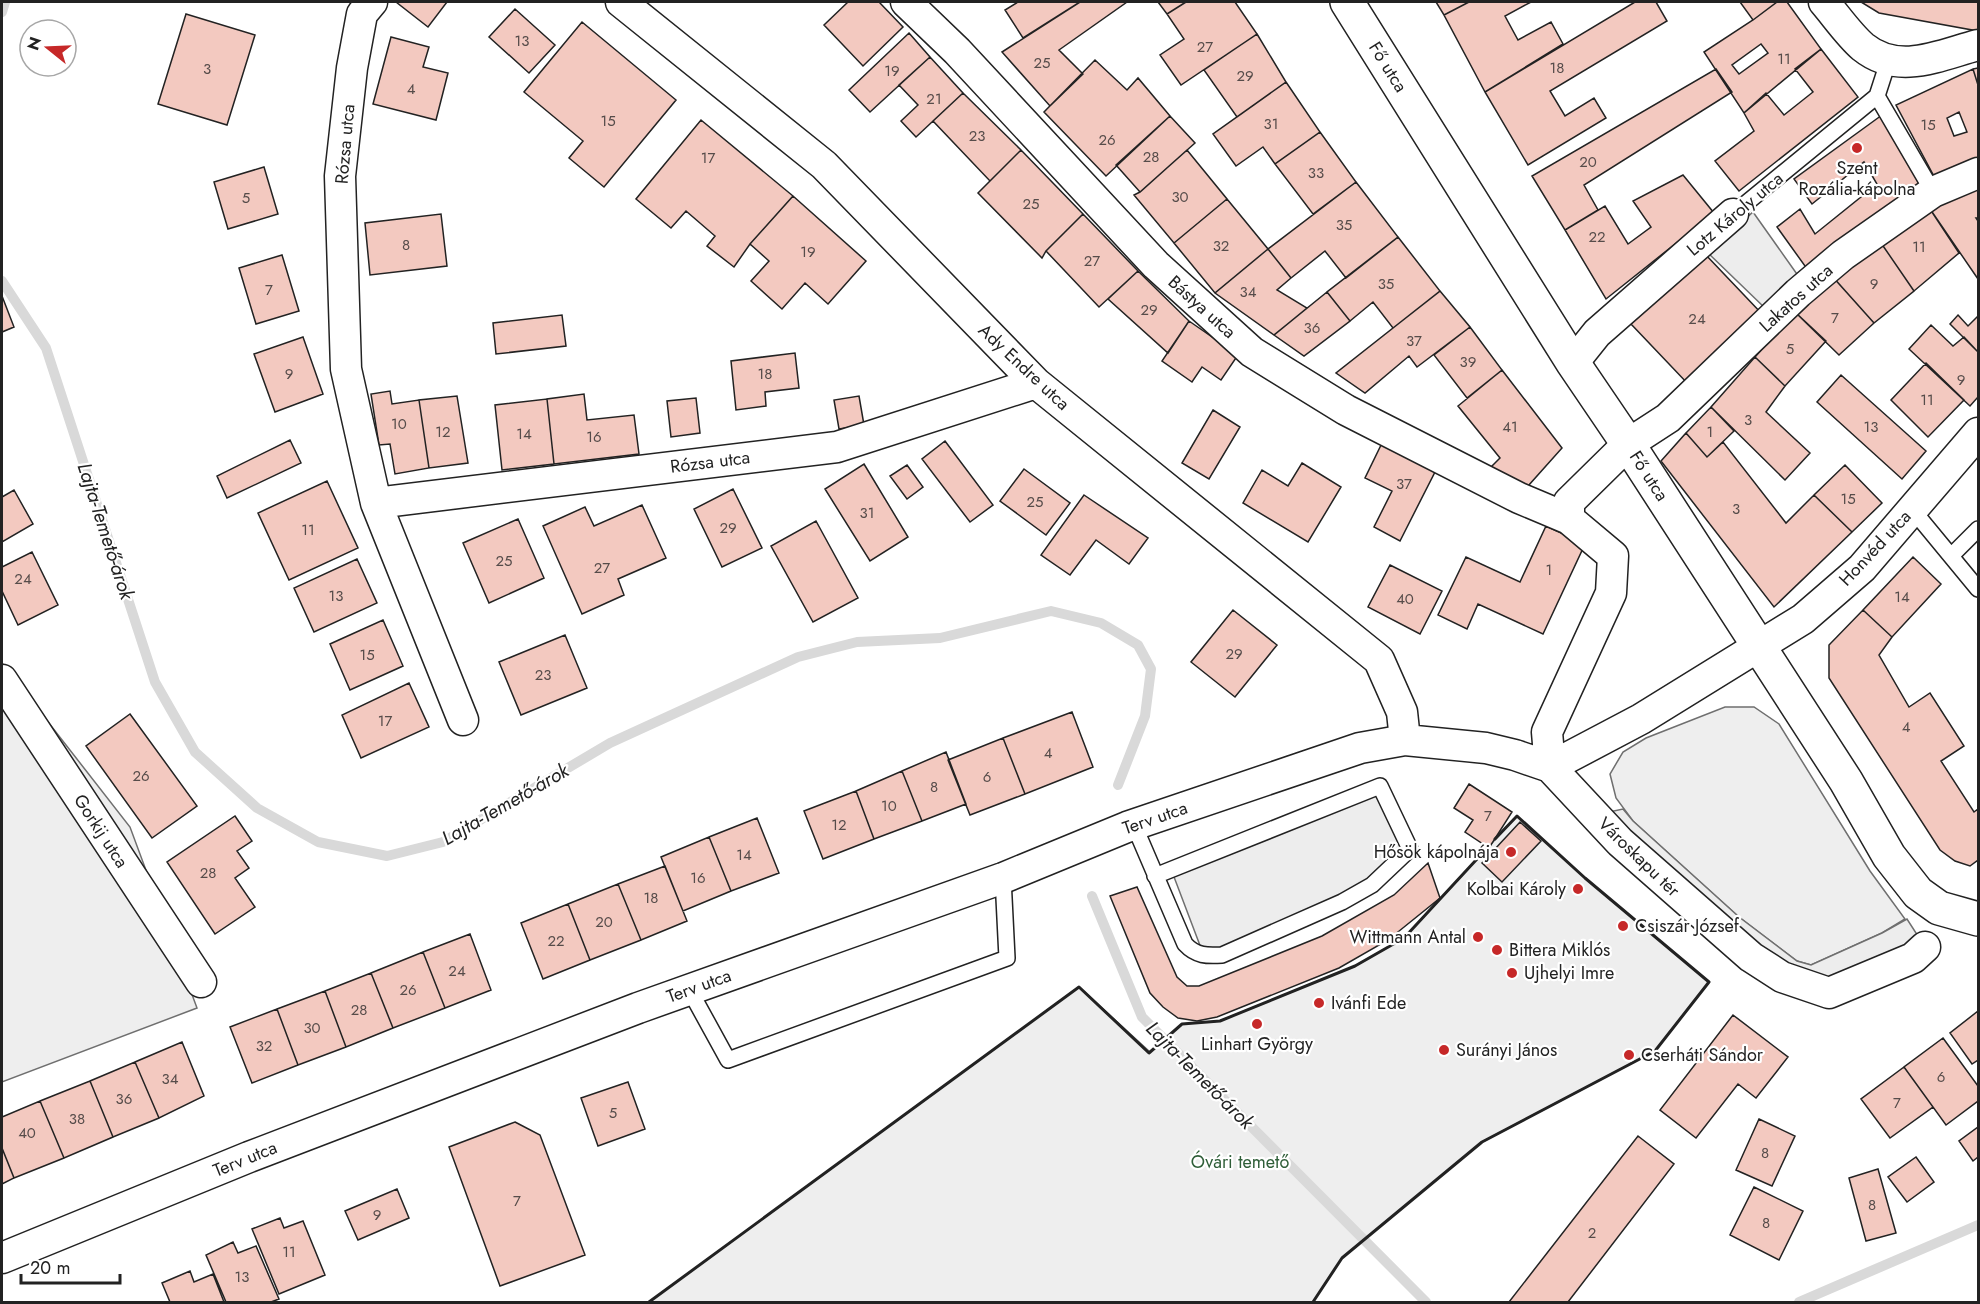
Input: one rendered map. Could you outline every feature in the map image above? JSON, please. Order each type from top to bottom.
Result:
[{"type":"main road","name":"Fő utca","points":[[1347,2],[1573,363],[1846,781],[1889,856],[1918,893],[1940,908],[1978,918]]},
{"type":"street","name":"Rózsa utca","points":[[372,2],[362,14],[352,68],[340,176],[346,369],[376,503],[463,720]]},
{"type":"street","name":"Ady Endre utca","points":[[621,2],[824,165],[1036,383],[1378,660],[1402,712],[1405,740]]},
{"type":"street","name":"Bástya utca","points":[[906,2],[957,51],[1156,265],[1252,352],[1346,410],[1519,498],[1569,519]]},
{"type":"street","points":[[1824,2],[1863,47],[1888,62],[1918,62],[1978,45]]},
{"type":"street","name":"Lakatos utca","points":[[1628,444],[1668,418],[1798,293],[1844,255],[1934,192],[1978,173]]},
{"type":"street","name":"Lotz Károly utca","points":[[1573,363],[1597,333],[1712,240],[1733,214]]},
{"type":"street","name":"Rózsa utca","points":[[376,503],[837,447],[1036,383]]},
{"type":"street","name":"Honvéd utca","points":[[1759,648],[1803,619],[1862,568],[1978,433]]},
{"type":"street","points":[[1628,444],[1569,502],[1569,519],[1613,556],[1611,593],[1547,732],[1550,767],[1641,718],[1708,676],[1759,648]]},
{"type":"street","name":"Gorkij utca","points":[[2,680],[201,982]]},
{"type":"street","name":"Városkapu tér","points":[[1405,740],[1486,748],[1550,767],[1620,842],[1751,957],[1782,977],[1829,993],[1913,958],[1925,947]]},
{"type":"street","name":"Terv utca","points":[[2,1258],[261,1153],[689,989],[1003,878],[1134,825],[1360,748],[1405,740]]},
{"type":"lane","points":[[1888,62],[1877,96],[1934,192]]},
{"type":"lane","name":"Lotz Károly utca","points":[[1733,214],[1877,96]]},
{"type":"lane","points":[[1912,509],[1978,589]]},
{"type":"lane","points":[[1951,556],[1978,529]]},
{"type":"lane","points":[[1134,825],[1155,876],[1185,944],[1192,951],[1204,956],[1222,955],[1342,902],[1372,885],[1410,849],[1380,786],[1155,876]]},
{"type":"lane","points":[[689,989],[728,1060],[1007,958],[1003,878]]},
{"type":"green space","points":[[2,663],[130,827],[197,1008],[2,1082]]},
{"type":"green space","points":[[1725,707],[1754,707],[1779,724],[1870,871],[1905,919],[1882,933],[1811,965],[1797,961],[1739,917],[1633,821],[1616,798],[1610,774],[1623,752],[1646,738]]},
{"type":"green space","name":"Óvári temető","points":[[1517,816],[1585,878],[1709,982],[1655,1051],[1482,1142],[1342,1258],[1313,1302],[649,1302],[1079,987],[1150,1052],[1182,1024],[1220,1021],[1355,966],[1404,938]]},
{"type":"shaded area","points":[[1753,212],[1799,277],[1766,309],[1708,253]]},
{"type":"shaded area","points":[[1380,786],[1410,849],[1372,885],[1204,956],[1171,869]]},
{"type":"shaded area","points":[[1623,809],[1633,821],[1739,917],[1797,961],[1811,965],[1882,933],[1907,919],[1925,947],[1829,993],[1782,977],[1595,815]]},
{"type":"building","points":[[396,2],[447,2],[428,27]]},
{"type":"building","points":[[848,2],[879,2],[903,27],[863,66],[824,25]]},
{"type":"building","points":[[1018,2],[1080,2],[1023,38],[1005,10]]},
{"type":"building","points":[[1080,2],[1127,2],[1059,50],[1083,74],[1050,106],[1002,52]]},
{"type":"building","points":[[1158,2],[1186,2],[1167,14]]},
{"type":"building","points":[[1186,2],[1235,2],[1257,34],[1181,85],[1160,55],[1184,39],[1167,14]]},
{"type":"building","points":[[1436,2],[1469,2],[1444,15]]},
{"type":"building","points":[[1469,2],[1531,2],[1505,16],[1518,40],[1551,22],[1563,44],[1485,92],[1444,15]]},
{"type":"building","points":[[1635,2],[1656,2],[1667,21],[1550,91],[1565,116],[1594,98],[1606,118],[1528,165],[1485,92]]},
{"type":"building","points":[[1740,2],[1777,2],[1753,20]]},
{"type":"building","points":[[1777,2],[1787,2],[1821,49],[1744,113],[1704,52]],"holes":[[[1761,44],[1768,53],[1739,74],[1732,65]]]},
{"type":"building","points":[[1861,2],[1978,2],[1978,31],[1879,13]]},
{"type":"building","points":[[515,9],[555,45],[529,73],[489,37]]},
{"type":"building","points":[[186,14],[255,35],[227,125],[158,104]]},
{"type":"building","points":[[582,22],[676,100],[604,187],[569,158],[583,141],[524,92]]},
{"type":"building","points":[[909,33],[930,57],[870,112],[849,90]]},
{"type":"building","points":[[1257,34],[1286,82],[1237,117],[1204,70]]},
{"type":"building","points":[[391,37],[429,47],[423,67],[448,73],[436,120],[373,104]]},
{"type":"building","points":[[1821,49],[1858,97],[1739,191],[1715,161],[1754,131],[1744,113],[1766,93],[1784,115],[1813,92],[1795,69]]},
{"type":"building","points":[[930,57],[963,93],[916,137],[901,121],[918,105],[899,85]]},
{"type":"building","points":[[1095,60],[1127,90],[1138,78],[1170,116],[1106,176],[1044,112]]},
{"type":"building","points":[[1978,68],[1978,85],[1973,69]]},
{"type":"building","points":[[1716,69],[1732,92],[1584,185],[1598,210],[1565,230],[1532,176]]},
{"type":"building","points":[[1973,69],[1978,85],[1978,160],[1936,180],[1896,105]],"holes":[[[1959,112],[1967,132],[1954,136],[1947,118]]]},
{"type":"building","points":[[1286,82],[1320,132],[1275,164],[1263,147],[1236,166],[1213,134]]},
{"type":"building","points":[[963,93],[1021,150],[990,181],[933,121]]},
{"type":"building","points":[[1882,115],[1925,190],[1810,273],[1777,227],[1800,209],[1815,234],[1877,184],[1864,162],[1812,204],[1794,179]]},
{"type":"building","points":[[1170,116],[1195,143],[1140,192],[1116,165]]},
{"type":"building","points":[[701,120],[793,196],[750,244],[734,267],[707,246],[715,236],[686,211],[671,228],[636,199]]},
{"type":"building","points":[[1320,132],[1356,182],[1313,214],[1275,164]]},
{"type":"building","points":[[1021,150],[1083,214],[1046,251],[1042,258],[978,193]]},
{"type":"building","points":[[1187,150],[1227,199],[1174,243],[1134,195]]},
{"type":"building","points":[[264,167],[278,214],[228,229],[214,182]]},
{"type":"building","points":[[1683,175],[1714,213],[1606,299],[1565,230],[1605,206],[1628,244],[1651,227],[1633,201]]},
{"type":"building","points":[[1356,182],[1398,237],[1346,278],[1325,251],[1291,278],[1268,249]]},
{"type":"building","points":[[1978,183],[1978,218],[1976,218],[1978,221],[1978,279],[1928,206]]},
{"type":"building","points":[[793,196],[866,261],[828,304],[805,283],[782,309],[751,281],[769,261],[750,244]]},
{"type":"building","points":[[1227,199],[1268,249],[1215,293],[1174,243]]},
{"type":"building","points":[[1928,206],[1959,253],[1914,291],[1879,240]]},
{"type":"building","points":[[441,214],[447,266],[370,275],[365,223]]},
{"type":"building","points":[[1083,214],[1138,271],[1099,307],[1046,251]]},
{"type":"building","points":[[1398,237],[1440,291],[1393,328],[1373,302],[1350,321],[1327,292]]},
{"type":"building","points":[[1879,240],[1914,291],[1874,323],[1832,276]]},
{"type":"building","points":[[1268,249],[1291,278],[1277,290],[1307,308],[1274,335],[1215,293]]},
{"type":"building","points":[[1705,254],[1763,315],[1689,385],[1631,324]]},
{"type":"building","points":[[282,255],[299,311],[256,324],[239,268]]},
{"type":"building","points":[[1138,271],[1189,321],[1168,353],[1108,299]]},
{"type":"building","points":[[1832,276],[1874,323],[1839,355],[1795,312]]},
{"type":"building","points":[[1440,291],[1470,327],[1417,367],[1409,356],[1365,393],[1336,373]]},
{"type":"building","points":[[1327,292],[1350,321],[1304,356],[1274,335]]},
{"type":"building","points":[[2,296],[14,327],[2,332]]},
{"type":"building","points":[[1795,312],[1826,341],[1785,386],[1755,357]]},
{"type":"building","points":[[562,315],[566,346],[496,354],[493,323]]},
{"type":"building","points":[[1958,315],[1968,326],[1978,316],[1978,352],[1950,324]]},
{"type":"building","points":[[1189,321],[1238,355],[1221,380],[1202,367],[1192,382],[1162,361]]},
{"type":"building","points":[[1931,325],[1953,346],[1964,337],[1978,352],[1978,397],[1970,406],[1909,349]]},
{"type":"building","points":[[1470,327],[1502,370],[1467,398],[1434,355]]},
{"type":"building","points":[[303,337],[323,394],[275,412],[254,354]]},
{"type":"building","points":[[795,353],[799,388],[765,392],[766,406],[736,410],[731,361]]},
{"type":"building","points":[[1755,357],[1785,386],[1766,412],[1810,453],[1785,480],[1711,407]]},
{"type":"building","points":[[1926,363],[1964,400],[1928,437],[1891,400]]},
{"type":"building","points":[[1502,370],[1562,448],[1528,486],[1489,469],[1500,458],[1458,406]]},
{"type":"building","points":[[1841,375],[1926,451],[1902,479],[1817,402]]},
{"type":"building","points":[[390,391],[392,404],[419,400],[429,468],[395,474],[390,444],[379,445],[371,394]]},
{"type":"building","points":[[584,394],[587,420],[634,415],[639,454],[554,464],[547,399]]},
{"type":"building","points":[[457,396],[468,463],[429,468],[419,400]]},
{"type":"building","points":[[859,396],[864,425],[839,429],[834,400]]},
{"type":"building","points":[[696,398],[700,433],[671,437],[667,401]]},
{"type":"building","points":[[547,399],[554,464],[502,470],[495,405]]},
{"type":"building","points":[[1711,407],[1734,431],[1707,457],[1686,433]]},
{"type":"building","points":[[1213,410],[1240,427],[1209,479],[1182,463]]},
{"type":"building","points":[[1686,433],[1707,457],[1723,442],[1786,523],[1814,495],[1852,532],[1774,607],[1661,461]]},
{"type":"building","points":[[290,440],[301,463],[227,498],[217,476]]},
{"type":"building","points":[[945,441],[993,505],[970,522],[922,459]]},
{"type":"building","points":[[1383,441],[1437,468],[1400,541],[1374,527],[1392,491],[1365,478]]},
{"type":"building","points":[[1302,463],[1341,487],[1308,542],[1243,503],[1262,470],[1288,486]]},
{"type":"building","points":[[864,464],[908,537],[870,561],[825,489]]},
{"type":"building","points":[[907,465],[923,487],[907,499],[890,476]]},
{"type":"building","points":[[1845,465],[1882,503],[1852,532],[1814,495]]},
{"type":"building","points":[[1024,469],[1070,503],[1046,535],[1000,501]]},
{"type":"building","points":[[327,481],[358,548],[289,580],[258,513]]},
{"type":"building","points":[[733,489],[762,548],[722,567],[694,509]]},
{"type":"building","points":[[14,490],[33,524],[2,542],[2,497]]},
{"type":"building","points":[[1084,495],[1148,538],[1129,564],[1096,540],[1070,575],[1041,555]]},
{"type":"building","points":[[642,505],[666,558],[618,579],[624,595],[582,614],[543,526],[585,507],[594,526]]},
{"type":"building","points":[[518,519],[544,578],[489,603],[463,543]]},
{"type":"building","points":[[816,521],[858,598],[813,622],[771,546]]},
{"type":"building","points":[[1546,526],[1585,544],[1543,634],[1478,604],[1467,629],[1438,615],[1466,557],[1520,582]]},
{"type":"building","points":[[32,552],[58,605],[18,625],[2,591],[2,567]]},
{"type":"building","points":[[1913,557],[1941,584],[1892,637],[1863,610]]},
{"type":"building","points":[[357,559],[377,603],[314,632],[294,588]]},
{"type":"building","points":[[1390,565],[1442,591],[1420,634],[1368,607]]},
{"type":"building","points":[[1233,610],[1277,645],[1235,697],[1191,662]]},
{"type":"building","points":[[1863,610],[1892,637],[1879,655],[1909,707],[1930,693],[1964,746],[1941,761],[1974,812],[1978,809],[1978,860],[1970,866],[1955,861],[1940,850],[1829,678],[1829,645]]},
{"type":"building","points":[[383,620],[403,666],[350,690],[330,644]]},
{"type":"building","points":[[565,635],[587,688],[521,715],[499,662]]},
{"type":"building","points":[[409,683],[429,727],[361,758],[342,715]]},
{"type":"building","points":[[1072,712],[1093,767],[1025,794],[1003,738]]},
{"type":"building","points":[[130,714],[197,806],[152,838],[86,746]]},
{"type":"building","points":[[1003,738],[1025,794],[970,815],[948,760]]},
{"type":"building","points":[[946,752],[966,804],[922,821],[902,771]]},
{"type":"building","points":[[902,771],[922,821],[874,839],[856,791]]},
{"type":"building","points":[[1469,784],[1512,812],[1489,848],[1465,832],[1473,820],[1454,808]]},
{"type":"building","points":[[856,791],[874,839],[823,859],[804,811]]},
{"type":"building","points":[[235,816],[252,841],[237,851],[249,868],[235,878],[255,907],[215,934],[167,862]]},
{"type":"building","points":[[757,818],[779,873],[731,891],[709,837]]},
{"type":"building","name":"Hősök kápolnája","points":[[1520,822],[1541,841],[1502,882],[1482,863]]},
{"type":"building","points":[[709,837],[731,891],[683,911],[661,857]]},
{"type":"building","points":[[1428,863],[1440,898],[1388,940],[1339,968],[1217,1017],[1197,1021],[1178,1018],[1150,993],[1110,896],[1137,887],[1177,977],[1187,986],[1199,986],[1322,936],[1394,895]]},
{"type":"building","points":[[665,866],[687,921],[641,940],[618,884]]},
{"type":"building","points":[[618,884],[641,940],[590,960],[568,904]]},
{"type":"building","points":[[568,904],[590,960],[543,979],[521,923]]},
{"type":"building","points":[[470,934],[491,990],[445,1008],[423,952]]},
{"type":"building","points":[[423,952],[445,1008],[393,1028],[371,973]]},
{"type":"building","points":[[371,973],[393,1028],[346,1047],[325,991]]},
{"type":"building","points":[[325,991],[346,1047],[298,1065],[277,1009]]},
{"type":"building","points":[[277,1009],[298,1065],[252,1083],[230,1027]]},
{"type":"building","points":[[1978,1011],[1978,1060],[1972,1064],[1950,1033]]},
{"type":"building","points":[[1733,1015],[1788,1057],[1756,1098],[1738,1084],[1696,1138],[1660,1110]]},
{"type":"building","points":[[1943,1038],[1978,1086],[1978,1101],[1946,1125],[1904,1067]]},
{"type":"building","points":[[182,1042],[204,1096],[159,1118],[135,1062]]},
{"type":"building","points":[[135,1062],[159,1118],[113,1137],[90,1081]]},
{"type":"building","points":[[1904,1067],[1933,1107],[1890,1138],[1861,1099]]},
{"type":"building","points":[[90,1081],[113,1137],[64,1158],[40,1101]]},
{"type":"building","points":[[628,1082],[645,1129],[598,1146],[581,1098]]},
{"type":"building","points":[[40,1101],[64,1158],[14,1178],[2,1148],[2,1117]]},
{"type":"building","points":[[1759,1119],[1795,1136],[1772,1186],[1736,1170]]},
{"type":"building","points":[[515,1122],[540,1135],[585,1255],[500,1286],[449,1147]]},
{"type":"building","points":[[1978,1127],[1978,1157],[1973,1161],[1959,1141]]},
{"type":"building","points":[[1638,1136],[1674,1164],[1568,1302],[1509,1302]]},
{"type":"building","points":[[2,1148],[14,1178],[2,1184]]},
{"type":"building","points":[[1916,1157],[1934,1182],[1907,1202],[1888,1177]]},
{"type":"building","points":[[1878,1169],[1896,1233],[1866,1241],[1849,1178]]},
{"type":"building","points":[[1754,1187],[1803,1211],[1779,1260],[1730,1235]]},
{"type":"building","points":[[397,1189],[409,1218],[358,1240],[345,1211]]},
{"type":"building","points":[[280,1218],[284,1228],[303,1221],[325,1275],[279,1294],[252,1229]]},
{"type":"building","points":[[233,1242],[238,1253],[256,1246],[279,1299],[271,1302],[226,1302],[206,1255]]},
{"type":"building","points":[[190,1271],[194,1282],[213,1274],[224,1302],[170,1302],[162,1283]]},
{"type":"waterway","name":"Lajta-Temető-árok","points":[[2,12],[5,2]]},
{"type":"waterway","name":"Lajta-Temető-árok","points":[[2,281],[46,348],[155,682],[195,752],[257,808],[318,842],[387,856],[443,842],[610,743],[798,657],[857,642],[940,638],[1051,611],[1101,623],[1138,645],[1151,669],[1145,716],[1118,785]]},
{"type":"waterway","name":"Lajta-Temető-árok","points":[[1092,896],[1142,1017],[1426,1302]]},
{"type":"waterway","name":"Lajta-Temető-árok","points":[[1799,1302],[1978,1225]]},
{"type":"wall","points":[[1313,1302],[1342,1258],[1482,1142],[1655,1051],[1709,982],[1585,878],[1517,816],[1495,839]]},
{"type":"wall","points":[[649,1302],[1079,987],[1149,1053],[1182,1024],[1220,1021],[1355,966],[1404,938],[1489,846]]},
{"type":"place","name":"Szent Rozália-kápolna","points":[[1857,148]]},
{"type":"place","name":"Hősök kápolnája","points":[[1511,852]]},
{"type":"place","name":"Kolbai Károly","points":[[1578,889]]},
{"type":"place","name":"Csiszár József","points":[[1623,926]]},
{"type":"place","name":"Wittmann Antal","points":[[1478,937]]},
{"type":"place","name":"Bittera Miklós","points":[[1497,950]]},
{"type":"place","name":"Ujhelyi Imre","points":[[1512,973]]},
{"type":"place","name":"Ivánfi Ede","points":[[1319,1003]]},
{"type":"place","name":"Linhart György","points":[[1257,1024]]},
{"type":"place","name":"Surányi János","points":[[1444,1050]]},
{"type":"place","name":"Cserháti Sándor","points":[[1629,1055]]}]
